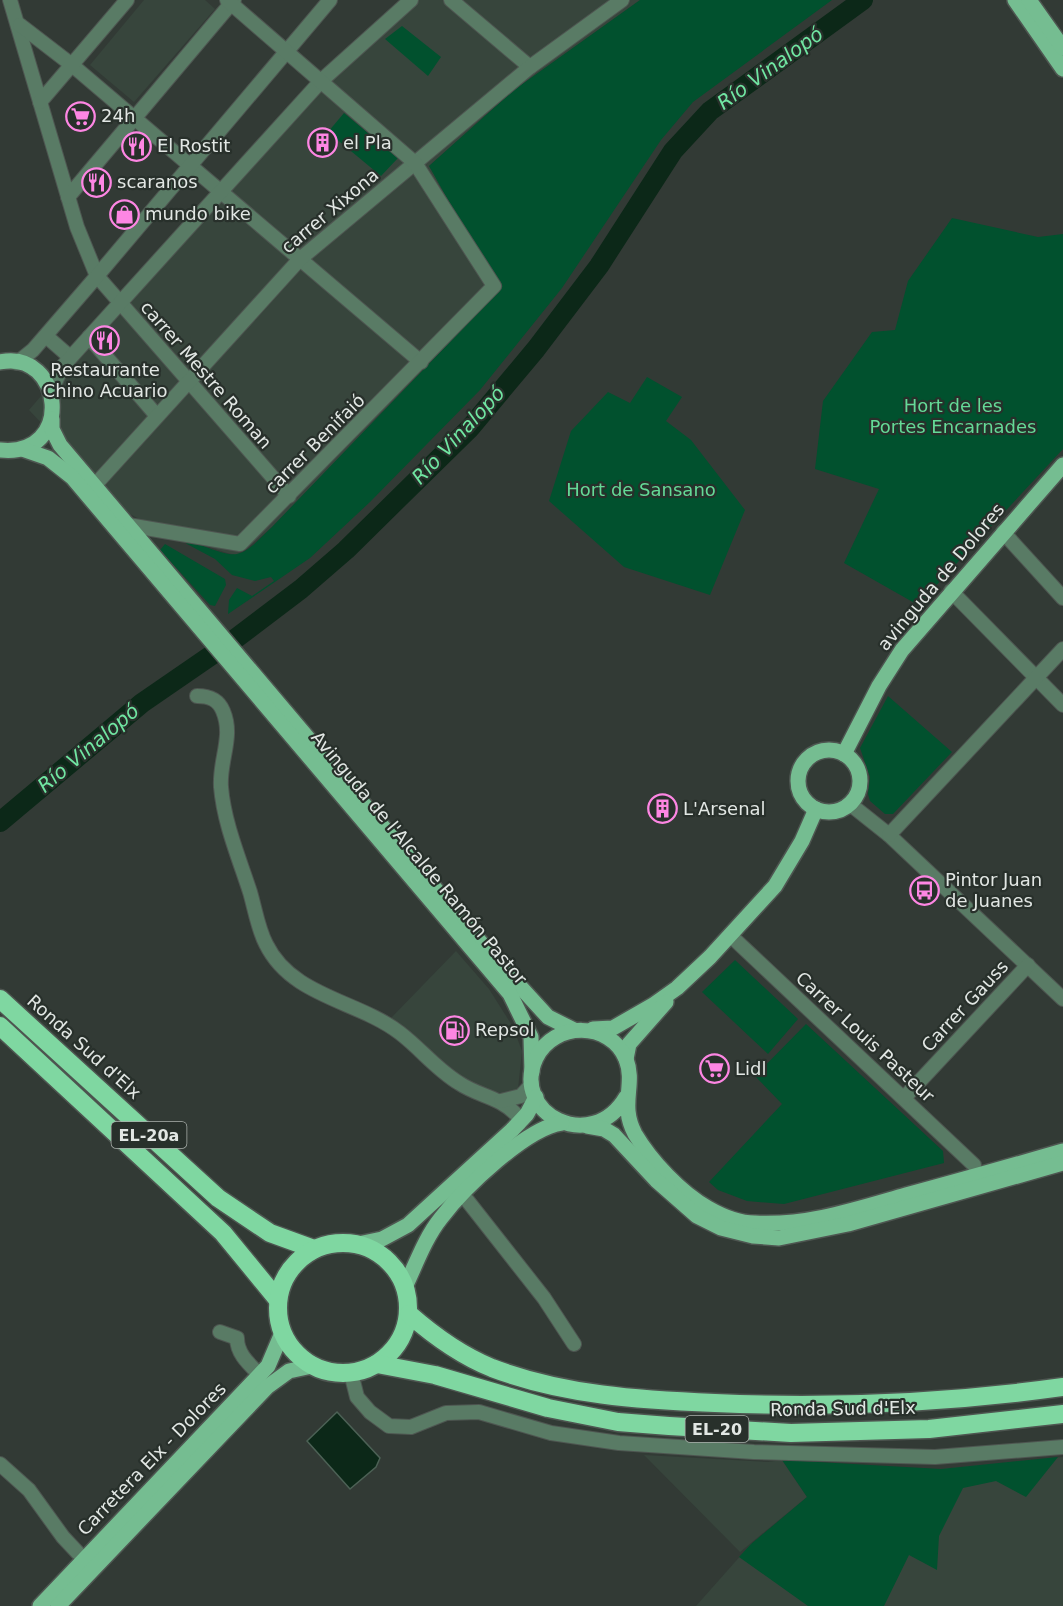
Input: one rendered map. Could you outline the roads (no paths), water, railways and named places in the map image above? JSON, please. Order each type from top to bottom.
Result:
[{"type":"highway","name":"Ronda Sud d'Elx","points":[[0,999],[218,1198],[270,1233],[314,1249]]},
{"type":"highway","name":"EL-20a","points":[[0,1026],[223,1233],[278,1300]]},
{"type":"highway","points":[[312,1366],[300,1357],[282,1333],[278,1300],[284,1279],[296,1262],[314,1249],[336,1243],[358,1244]]},
{"type":"highway","name":"EL-20","points":[[312,1366],[328,1372],[351,1373],[377,1364],[404,1334],[409,1314],[405,1287],[400,1275],[387,1260],[371,1248],[358,1244]]},
{"type":"highway","name":"Ronda Sud d'Elx","points":[[409,1314],[452,1349],[492,1368],[558,1387],[645,1400],[794,1406],[922,1401],[1063,1387]]},
{"type":"highway","name":"Ronda Sud d'Elx","points":[[377,1364],[435,1375],[548,1408],[618,1422],[669,1426],[791,1433],[928,1429],[1063,1414]]},
{"type":"main road","points":[[1015,0],[1056,44]]},
{"type":"main road","points":[[1029,0],[1056,44],[1063,69]]},
{"type":"main road","points":[[6,361],[39,373],[51,392],[52,429],[57,440],[128,525],[197,616]]},
{"type":"main road","points":[[22,449],[41,438],[52,419]]},
{"type":"main road","points":[[0,450],[22,449],[48,458],[72,477],[197,616],[250,679]]},
{"type":"main road","name":"avinguda de Dolores","points":[[843,754],[879,686],[902,650],[1063,465]]},
{"type":"main road","name":"Avinguda de l'Alcalde Ramón Pastor","points":[[250,679],[536,1006],[548,1017],[581,1030]]},
{"type":"main road","name":"Avinguda de l'Alcalde Ramón Pastor","points":[[250,679],[510,994],[531,1037],[533,1084]]},
{"type":"main road","points":[[833,750],[843,754],[855,764],[859,777],[859,790],[850,804],[831,812],[816,809],[800,794],[798,782],[800,769],[808,757],[820,751],[833,750]]},
{"type":"main road","points":[[816,809],[802,841],[775,886],[731,936],[677,988],[628,1044],[626,1059],[629,1072],[626,1097],[629,1122],[636,1136],[663,1170],[707,1207],[740,1221],[754,1224],[786,1223],[843,1213],[1063,1151]]},
{"type":"main road","points":[[358,1244],[382,1239],[408,1225],[519,1124],[533,1084],[542,1048],[562,1033],[613,1028],[677,988]]},
{"type":"main road","points":[[581,1030],[610,1039],[626,1059]]},
{"type":"main road","points":[[533,1084],[551,1117],[562,1123]]},
{"type":"main road","points":[[587,1126],[611,1117],[626,1097]]},
{"type":"main road","points":[[405,1287],[431,1233],[441,1218],[520,1141],[548,1125],[562,1123],[604,1129],[614,1135],[656,1180],[697,1216],[721,1228],[753,1236],[779,1238],[848,1224],[1063,1163]]},
{"type":"main road","name":"Carretera Elx - Dolores","points":[[40,1606],[260,1375],[277,1351],[282,1333]]},
{"type":"main road","name":"Carretera Elx - Dolores","points":[[58,1606],[267,1387],[289,1371],[312,1366]]},
{"type":"street","points":[[0,5],[4,0]]},
{"type":"street","name":"carrer Mestre Roman","points":[[10,0],[20,25],[40,102],[86,255],[97,276],[289,496]]},
{"type":"street","points":[[40,102],[127,0]]},
{"type":"street","points":[[6,361],[46,336],[330,0]]},
{"type":"street","points":[[51,392],[56,375],[70,357],[220,190],[321,81],[411,0]]},
{"type":"street","points":[[451,0],[530,67]]},
{"type":"street","name":"carrer Xixona","points":[[95,485],[300,259],[530,67],[622,0]]},
{"type":"street","points":[[68,197],[231,1],[415,164]]},
{"type":"street","points":[[20,25],[72,65],[421,362]]},
{"type":"street","name":"carrer Benifaió","points":[[128,525],[240,544],[494,286],[415,164]]},
{"type":"street","points":[[46,336],[70,357]]},
{"type":"street","points":[[89,337],[157,416]]},
{"type":"street","points":[[1003,532],[1063,598]]},
{"type":"street","points":[[951,591],[1063,705]]},
{"type":"street","points":[[889,835],[1063,649]]},
{"type":"street","points":[[197,696],[207,696],[216,700],[226,721],[228,733],[221,783],[223,807],[266,944],[282,969],[300,984],[370,1013],[401,1034],[437,1068],[460,1085],[501,1101],[518,1116],[519,1124]]},
{"type":"street","points":[[850,804],[889,835],[1063,999]]},
{"type":"street","name":"Carrer Louis Pasteur","points":[[731,936],[974,1166]]},
{"type":"street","name":"Carrer Gauss","points":[[904,1098],[1028,965]]},
{"type":"street","points":[[501,1101],[520,1096],[533,1084]]},
{"type":"street","points":[[463,1195],[544,1298],[574,1344]]},
{"type":"street","points":[[220,1332],[237,1338],[237,1346],[243,1357],[260,1375]]},
{"type":"street","points":[[351,1373],[357,1397],[370,1412],[389,1426],[411,1427],[446,1413],[479,1412],[551,1433],[619,1443],[753,1452],[935,1457],[1063,1447]]},
{"type":"street","points":[[0,1464],[29,1490],[63,1537],[78,1553]]},
{"type":"waterway","name":"Río Vinalopó","points":[[0,822],[142,703],[235,639],[301,589],[346,550],[470,428],[536,349],[599,266],[673,151],[710,111],[863,0]]},
{"type":"place","name":"24h","points":[[80,116]]},
{"type":"place","name":"el Pla","points":[[322,143]]},
{"type":"place","name":"El Rostit","points":[[136,146]]},
{"type":"place","name":"scaranos","points":[[96,182]]},
{"type":"place","name":"mundo bike","points":[[124,214]]},
{"type":"place","name":"Restaurante Chino Acuario","points":[[105,341]]},
{"type":"place","name":"L'Arsenal","points":[[662,809]]},
{"type":"place","name":"Pintor Juan de Juanes","points":[[924,890]]},
{"type":"place","name":"Repsol","points":[[454,1030]]},
{"type":"place","name":"Lidl","points":[[714,1069]]},
{"type":"park label","name":"Hort de les Portes Encarnades","points":[[953,416]]},
{"type":"park label","name":"Hort de Sansano","points":[[641,490]]}]
